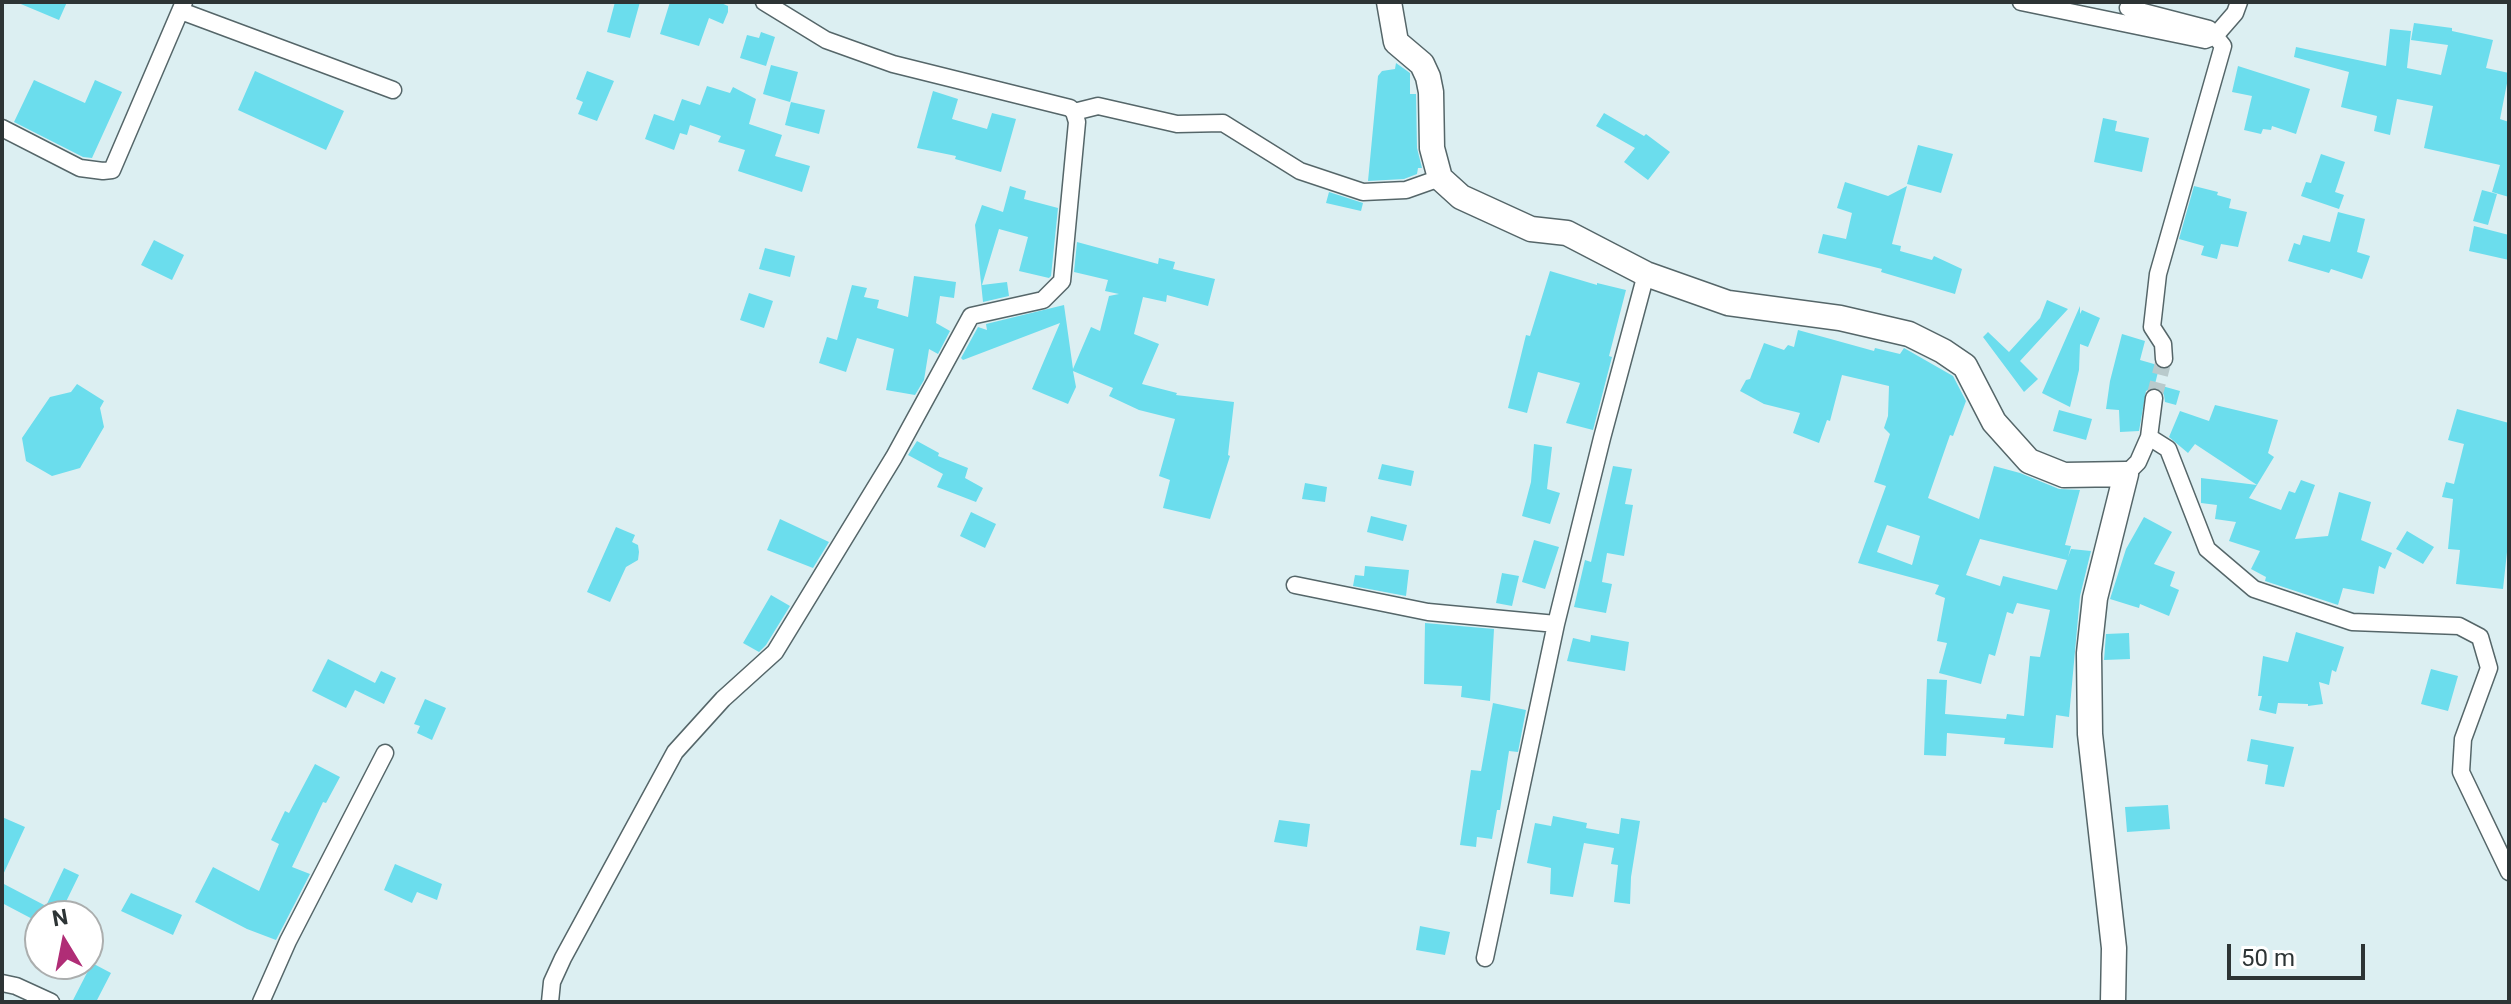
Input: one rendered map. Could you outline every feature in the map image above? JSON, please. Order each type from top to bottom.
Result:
[{"type":"street","points":[[551,1002],[552,982],[563,958],[675,752],[723,699],[775,652],[894,457],[971,316],[1043,300],[1062,281],[1077,122],[1070,108],[893,64],[826,40],[764,2]]},
{"type":"street","points":[[1389,2],[1396,42],[1422,64],[1428,77],[1432,148],[1440,178],[1461,197],[1531,229],[1567,233],[1646,274],[1728,303],[1840,318],[1909,334],[1965,366],[1994,422],[2029,461],[2064,475],[2126,474]]},
{"type":"street","points":[[2021,2],[2205,40],[2215,36],[2235,13],[2239,2]]},
{"type":"street","points":[[2,128],[80,168],[112,170],[182,6],[393,90]]},
{"type":"street","points":[[2128,8],[2209,29],[2223,46],[2158,274],[2152,327],[2163,344],[2164,359]]},
{"type":"street","points":[[1074,112],[1098,106],[1177,124],[1223,123],[1300,171],[1363,192],[1406,190],[1440,178]]},
{"type":"street","points":[[1485,958],[1556,624],[1646,274]]},
{"type":"street","points":[[2113,1002],[2114,948],[2090,734],[2089,653],[2095,598],[2126,474],[2138,462],[2149,437],[2154,398]]},
{"type":"street","points":[[2149,437],[2168,449],[2207,549],[2254,589],[2352,622],[2459,626],[2480,637],[2489,668],[2463,739],[2461,772],[2509,872]]},
{"type":"street","points":[[1295,585],[1428,612],[1556,624]]},
{"type":"street","points":[[261,1002],[288,941],[385,753]]},
{"type":"street","points":[[2,983],[51,1002]]},
{"type":"building","points":[[16,2],[67,2],[59,20]]},
{"type":"building","points":[[615,2],[640,2],[630,38],[607,32]]},
{"type":"building","points":[[670,2],[719,2],[728,6],[728,12],[723,24],[709,18],[699,46],[660,34]]},
{"type":"building","points":[[2414,23],[2452,28],[2452,31],[2493,40],[2486,68],[2509,73],[2500,119],[2509,122],[2509,197],[2492,192],[2500,165],[2424,148],[2433,106],[2397,99],[2390,135],[2374,131],[2377,116],[2341,107],[2349,72],[2294,57],[2296,47],[2386,66],[2390,29],[2411,31],[2407,68],[2441,75],[2448,45],[2411,40]]},
{"type":"building","points":[[761,32],[775,37],[766,66],[740,58],[747,35],[759,38]]},
{"type":"building","points":[[1396,63],[1410,73],[1410,94],[1416,94],[1417,148],[1422,168],[1418,168],[1417,174],[1404,179],[1368,181],[1378,76],[1382,71],[1395,69]]},
{"type":"building","points":[[771,65],[798,72],[790,102],[763,94]]},
{"type":"building","points":[[2238,66],[2310,89],[2296,134],[2272,126],[2271,130],[2263,129],[2261,134],[2244,130],[2252,96],[2232,92]]},
{"type":"building","points":[[255,71],[344,111],[326,150],[238,110]]},
{"type":"building","points":[[587,71],[614,81],[597,121],[578,114],[583,102],[576,99]]},
{"type":"building","points":[[34,80],[85,103],[95,80],[122,92],[92,158],[83,157],[14,122]]},
{"type":"building","points":[[707,86],[730,93],[733,87],[756,99],[749,124],[782,135],[775,156],[810,166],[802,192],[738,171],[745,150],[718,142],[721,136],[690,125],[687,135],[680,133],[674,150],[645,139],[654,114],[674,121],[682,99],[700,105]]},
{"type":"building","points":[[933,91],[958,99],[952,119],[987,129],[992,113],[1016,119],[1001,172],[955,159],[956,156],[917,148]]},
{"type":"building","points":[[791,102],[825,110],[819,134],[785,125]]},
{"type":"building","points":[[1604,113],[1644,136],[1646,134],[1670,152],[1648,180],[1624,162],[1635,148],[1596,126]]},
{"type":"building","points":[[2103,118],[2117,121],[2115,131],[2149,138],[2142,172],[2094,162]]},
{"type":"building","points":[[1918,145],[1953,154],[1941,193],[1907,184]]},
{"type":"building","points":[[2321,154],[2345,162],[2335,192],[2344,195],[2339,209],[2301,196],[2306,182],[2311,183]]},
{"type":"building","points":[[1845,182],[1888,196],[1907,186],[1892,244],[1901,246],[1900,251],[1932,260],[1934,256],[1962,269],[1955,294],[1881,272],[1882,269],[1818,253],[1823,234],[1846,239],[1852,213],[1837,208]]},
{"type":"building","points":[[1010,186],[1026,191],[1024,199],[1058,208],[1051,276],[1019,271],[1028,237],[999,229],[982,285],[1007,282],[1009,296],[983,302],[975,225],[982,205],[1003,212]]},
{"type":"building","points":[[2194,186],[2218,192],[2217,195],[2231,199],[2229,208],[2247,212],[2238,247],[2221,244],[2217,259],[2201,255],[2204,246],[2179,239]]},
{"type":"building","points":[[2482,190],[2497,194],[2488,225],[2473,221]]},
{"type":"building","points":[[1329,192],[1363,203],[1361,211],[1326,203]]},
{"type":"building","points":[[2338,212],[2365,219],[2357,252],[2370,256],[2362,279],[2288,261],[2294,243],[2300,245],[2303,235],[2330,242]]},
{"type":"building","points":[[2474,226],[2509,235],[2509,260],[2469,251]]},
{"type":"building","points":[[154,240],[184,255],[172,280],[141,265]]},
{"type":"building","points":[[1077,242],[1158,264],[1159,258],[1175,262],[1173,269],[1215,279],[1208,306],[1167,295],[1166,302],[1143,297],[1134,334],[1159,344],[1142,384],[1176,395],[1234,402],[1230,456],[1210,519],[1163,508],[1170,480],[1159,476],[1175,419],[1139,410],[1109,396],[1113,388],[1073,371],[1076,387],[1068,404],[1032,389],[1060,323],[963,360],[961,358],[978,327],[987,330],[986,324],[1064,305],[1073,369],[1091,327],[1100,331],[1109,296],[1119,294],[1105,291],[1108,280],[1074,272]]},
{"type":"building","points":[[765,248],[795,256],[790,277],[759,269]]},
{"type":"building","points":[[1550,271],[1626,290],[1593,430],[1566,423],[1580,383],[1538,372],[1527,413],[1508,408],[1526,335],[1530,336]]},
{"type":"building","points":[[914,276],[956,282],[954,298],[940,296],[936,323],[950,331],[938,354],[929,349],[924,380],[915,395],[886,390],[894,349],[857,338],[846,372],[819,363],[827,337],[837,340],[852,285],[867,288],[864,297],[879,300],[877,308],[908,317]]},
{"type":"building","points":[[749,293],[773,301],[764,328],[740,320]]},
{"type":"building","points":[[2047,300],[2068,309],[2020,361],[2038,379],[2024,392],[1983,337],[1988,332],[2009,352],[2040,318]]},
{"type":"building","points":[[2080,306],[2080,314],[2082,310],[2100,318],[2088,347],[2080,344],[2079,370],[2070,407],[2042,393]]},
{"type":"building","points":[[1798,330],[1874,351],[1875,348],[1900,354],[1904,348],[1953,376],[1966,401],[1953,436],[1950,435],[1928,498],[1979,519],[1994,466],[2059,489],[2080,490],[2065,545],[2071,546],[2068,557],[2071,549],[2091,551],[2080,596],[2069,717],[2056,715],[2053,748],[2004,744],[2005,738],[1947,733],[1946,756],[1924,755],[1927,679],[1947,680],[1945,714],[2006,719],[2007,714],[2024,716],[2030,656],[2040,657],[2050,610],[2017,603],[2013,614],[2007,612],[1995,656],[1989,654],[1981,684],[1939,673],[1947,643],[1937,641],[1945,598],[1935,594],[1939,585],[1858,563],[1886,486],[1874,482],[1890,434],[1884,428],[1888,416],[1889,386],[1842,375],[1830,421],[1827,420],[1819,443],[1793,433],[1800,413],[1764,404],[1740,391],[1746,380],[1750,379],[1764,343],[1784,350],[1788,345],[1794,347]],"holes":[[[1887,525],[1920,536],[1912,565],[1877,552]],[[1980,539],[2067,560],[2057,590],[2003,576],[2000,586],[1966,575]]]},
{"type":"building","points":[[2122,334],[2145,341],[2140,360],[2159,368],[2155,384],[2180,391],[2176,405],[2165,402],[2160,389],[2146,391],[2139,431],[2120,432],[2119,410],[2106,409]]},
{"type":"building","points":[[77,384],[104,401],[100,408],[104,427],[80,468],[52,476],[26,461],[22,438],[50,397],[71,392]]},
{"type":"building","points":[[2215,405],[2278,420],[2268,453],[2274,457],[2257,485],[2195,444],[2188,453],[2169,437],[2180,411],[2209,421]]},
{"type":"building","points":[[2457,409],[2509,423],[2509,553],[2503,589],[2456,584],[2460,550],[2448,549],[2453,499],[2442,497],[2446,482],[2454,484],[2464,444],[2448,440]]},
{"type":"building","points":[[2059,410],[2092,419],[2086,440],[2053,431]]},
{"type":"building","points":[[917,441],[939,453],[938,456],[968,468],[965,478],[983,488],[976,502],[937,487],[943,474],[908,455]]},
{"type":"building","points":[[1534,444],[1552,447],[1547,489],[1560,493],[1550,524],[1522,516],[1531,482]]},
{"type":"building","points":[[1382,464],[1414,471],[1411,486],[1378,479]]},
{"type":"building","points":[[1613,466],[1632,469],[1625,504],[1633,505],[1624,556],[1607,553],[1602,582],[1612,584],[1606,613],[1574,607],[1585,560],[1591,562]]},
{"type":"building","points":[[2201,478],[2257,485],[2249,498],[2281,510],[2289,491],[2295,493],[2301,480],[2315,485],[2295,539],[2328,536],[2339,492],[2371,502],[2361,540],[2392,553],[2385,569],[2379,566],[2374,594],[2343,588],[2338,605],[2265,581],[2266,577],[2251,569],[2260,551],[2229,541],[2236,522],[2215,519],[2217,505],[2201,503]]},
{"type":"building","points":[[1305,483],[1327,487],[1325,502],[1302,499]]},
{"type":"building","points":[[971,512],[996,524],[985,548],[960,536]]},
{"type":"building","points":[[1371,516],[1407,525],[1403,541],[1367,532]]},
{"type":"building","points":[[2144,517],[2172,532],[2154,564],[2175,572],[2170,586],[2179,590],[2169,616],[2140,604],[2139,608],[2110,599],[2126,549]]},
{"type":"building","points":[[780,519],[829,542],[813,568],[767,550]]},
{"type":"building","points":[[616,527],[635,535],[632,542],[638,545],[639,552],[638,560],[626,567],[610,602],[587,592]]},
{"type":"building","points":[[2407,531],[2434,547],[2423,564],[2396,549]]},
{"type":"building","points":[[1534,540],[1559,547],[1545,589],[1522,582]]},
{"type":"building","points":[[1365,566],[1409,570],[1406,596],[1353,586],[1355,575],[1364,576]]},
{"type":"building","points":[[1502,573],[1519,576],[1512,606],[1496,603]]},
{"type":"building","points":[[771,595],[790,606],[759,652],[743,643]]},
{"type":"building","points":[[1425,623],[1494,629],[1490,701],[1461,697],[1462,686],[1424,684]]},
{"type":"building","points":[[2296,632],[2344,647],[2336,672],[2332,670],[2329,685],[2319,682],[2323,704],[2278,703],[2276,714],[2259,710],[2263,656],[2288,662]]},
{"type":"building","points":[[2129,633],[2130,659],[2104,660],[2106,634]]},
{"type":"building","points":[[1591,635],[1629,642],[1625,671],[1567,661],[1573,638],[1590,642]]},
{"type":"building","points":[[328,659],[375,683],[381,671],[396,678],[384,704],[355,690],[346,708],[312,691]]},
{"type":"building","points":[[2431,669],[2458,676],[2448,711],[2421,704]]},
{"type":"building","points":[[425,699],[446,708],[432,740],[417,733],[420,726],[414,724]]},
{"type":"building","points":[[1493,703],[1526,710],[1518,752],[1509,751],[1492,839],[1477,837],[1476,847],[1460,845],[1471,770],[1481,771]]},
{"type":"building","points":[[2251,739],[2294,747],[2284,787],[2265,784],[2268,765],[2247,761]]},
{"type":"building","points":[[315,764],[340,777],[326,803],[323,802],[292,867],[310,874],[276,940],[195,902],[213,867],[259,891],[279,844],[271,840],[285,811],[289,813]]},
{"type":"building","points":[[2168,805],[2170,829],[2127,832],[2125,807]]},
{"type":"building","points":[[1553,816],[1587,823],[1586,828],[1619,834],[1621,818],[1640,821],[1630,904],[1614,902],[1618,865],[1611,864],[1614,848],[1584,843],[1573,897],[1550,894],[1551,868],[1527,863],[1535,823],[1551,826]]},
{"type":"building","points":[[2,817],[25,827],[2,877]]},
{"type":"building","points":[[1279,820],[1310,824],[1307,847],[1274,842]]},
{"type":"building","points":[[395,864],[442,884],[437,900],[417,892],[412,903],[384,890]]},
{"type":"building","points":[[64,868],[79,875],[67,900],[49,900]]},
{"type":"building","points":[[2,883],[35,900],[24,900],[24,915],[2,903]]},
{"type":"building","points":[[131,893],[182,915],[173,935],[121,911]]},
{"type":"building","points":[[1420,926],[1450,932],[1445,955],[1416,950]]},
{"type":"building","points":[[104,969],[111,973],[96,1002],[72,1002],[83,980],[104,980]]},
{"type":"tunnel","points":[[2154,398],[2164,359]]}]
